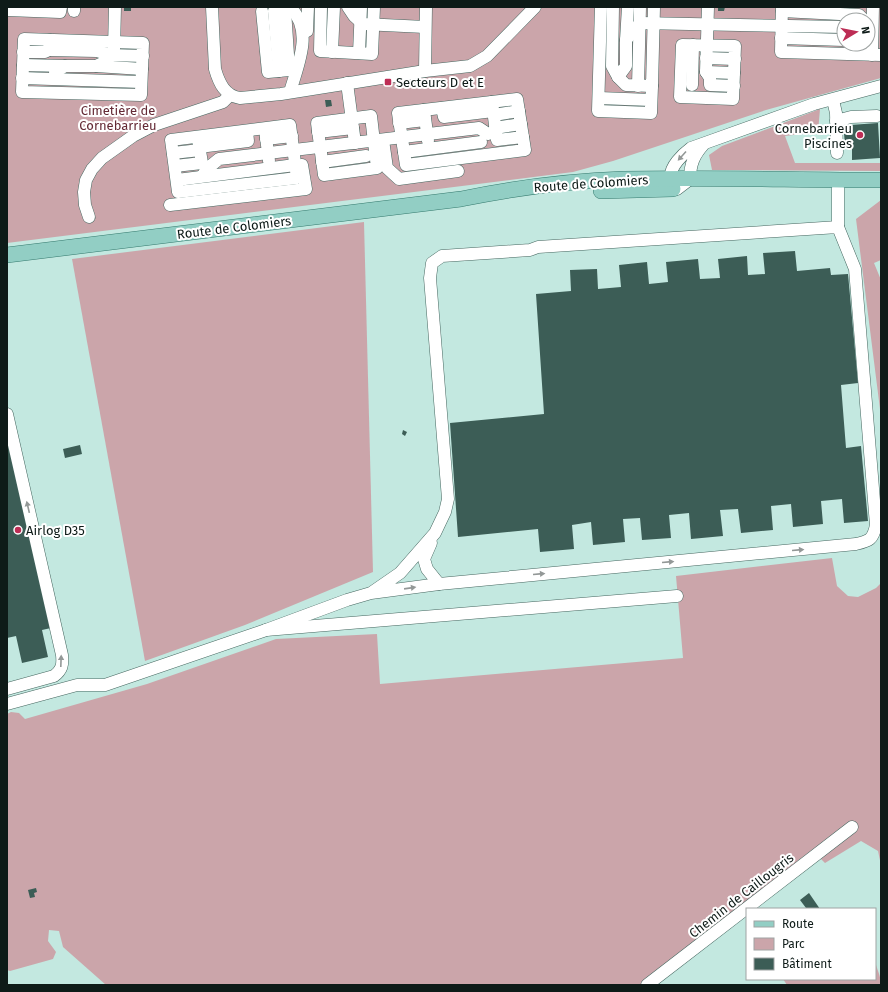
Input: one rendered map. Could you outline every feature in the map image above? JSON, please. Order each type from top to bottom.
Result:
[{"type":"main road","name":"Route de Colomiers","points":[[7,255],[461,199],[523,188],[622,179],[679,181]]},
{"type":"main road","points":[[679,181],[881,180]]},
{"type":"main road","points":[[679,181],[838,188],[881,187]]},
{"type":"street","points":[[8,7],[8,10],[34,9],[60,12],[60,7]]},
{"type":"street","points":[[96,66],[107,61],[114,49],[115,7]]},
{"type":"street","points":[[212,7],[215,69],[218,79],[230,95],[240,98],[470,66],[488,56],[535,7]]},
{"type":"street","points":[[303,32],[307,31],[308,7]]},
{"type":"street","points":[[321,7],[320,51],[372,54],[374,7]]},
{"type":"street","points":[[332,52],[334,7]]},
{"type":"street","points":[[348,7],[354,16],[363,24],[426,27]]},
{"type":"street","points":[[359,53],[361,7]]},
{"type":"street","points":[[425,72],[426,7]]},
{"type":"street","points":[[600,7],[598,98],[651,100],[654,7]]},
{"type":"street","points":[[613,7],[612,66],[618,77],[626,85],[652,86]]},
{"type":"street","points":[[618,77],[626,66],[628,7]]},
{"type":"street","points":[[638,86],[640,7]]},
{"type":"street","points":[[708,7],[706,72],[710,78],[710,85]]},
{"type":"street","points":[[290,92],[302,50],[303,32],[291,9]]},
{"type":"street","points":[[262,11],[268,72],[289,70],[291,9]]},
{"type":"street","points":[[836,13],[782,9],[781,52],[876,55]]},
{"type":"street","points":[[626,40],[640,23]]},
{"type":"street","points":[[640,23],[836,27]]},
{"type":"street","points":[[816,26],[816,40]]},
{"type":"street","points":[[781,38],[836,40]]},
{"type":"street","points":[[114,42],[143,43],[141,82],[22,78],[23,52],[45,52],[50,45],[114,42]]},
{"type":"street","points":[[50,45],[97,51],[110,55],[142,56]]},
{"type":"street","points":[[693,45],[707,45],[735,46],[733,99],[680,97],[686,84],[693,45]]},
{"type":"street","points":[[706,58],[735,59]]},
{"type":"street","points":[[23,65],[60,69],[96,66],[142,69]]},
{"type":"street","points":[[706,72],[734,73]]},
{"type":"street","points":[[347,83],[353,123],[365,142],[377,168],[324,175],[318,132],[353,123],[370,116],[365,142],[367,169]]},
{"type":"street","points":[[686,84],[734,86]]},
{"type":"street","points":[[704,144],[696,153],[679,181],[670,176],[681,155],[690,148],[814,104],[881,86]]},
{"type":"street","points":[[89,217],[85,205],[84,192],[86,180],[92,169],[102,158],[133,136],[154,125],[223,102],[230,95]]},
{"type":"street","points":[[833,100],[836,121],[837,153]]},
{"type":"street","points":[[493,109],[497,140],[523,137]]},
{"type":"street","points":[[493,109],[519,111],[524,150],[406,165],[399,123],[424,115],[443,112],[493,109]]},
{"type":"street","points":[[431,162],[429,149],[432,134],[435,125],[442,120],[443,112]]},
{"type":"street","points":[[424,115],[432,134]]},
{"type":"street","points":[[836,121],[850,117],[877,116]]},
{"type":"street","points":[[177,180],[204,169],[219,159],[479,128],[488,134],[496,130],[521,124]]},
{"type":"street","points":[[479,128],[482,156]]},
{"type":"street","points":[[170,205],[306,189],[297,150],[292,136],[265,134],[247,136],[199,145],[173,153],[178,192],[296,178],[295,165],[297,150]]},
{"type":"street","points":[[263,154],[265,134]]},
{"type":"street","points":[[247,136],[250,146],[258,147],[263,154],[270,168],[271,181]]},
{"type":"street","points":[[348,158],[365,142]]},
{"type":"street","points":[[365,142],[387,168],[400,179],[458,171]]},
{"type":"street","points":[[404,152],[481,142]]},
{"type":"street","points":[[199,145],[204,169]]},
{"type":"street","points":[[322,162],[366,156]]},
{"type":"street","points":[[348,158],[350,172]]},
{"type":"street","points":[[175,166],[204,169],[219,174],[295,165]]},
{"type":"street","points":[[7,704],[77,685],[105,685],[371,593],[439,584],[856,544],[868,541],[874,534],[876,525],[855,269],[838,227],[838,188]]},
{"type":"street","points":[[439,584],[427,569],[424,559],[445,512],[448,499],[430,278],[432,263],[442,256],[530,250],[538,247],[838,227]]},
{"type":"street","points":[[7,414],[63,664],[60,671],[54,676],[7,690]]},
{"type":"street","points":[[371,593],[400,573],[435,533]]},
{"type":"street","points":[[266,630],[677,596]]},
{"type":"street","points":[[54,676],[77,685]]},
{"type":"street","name":"Chemin de Caillougris","points":[[747,908],[852,827]]},
{"type":"street","name":"Chemin de Caillougris","points":[[647,985],[746,909]]},
{"type":"green space","name":"Cimetière de Cornebarrieu","points":[[7,7],[881,7],[881,78],[766,110],[613,161],[573,172],[7,243]]},
{"type":"green space","points":[[820,109],[818,132],[785,136],[795,163],[881,163],[881,171],[712,170],[709,155],[722,146]]},
{"type":"green space","points":[[881,200],[881,260],[874,263],[881,280],[881,417],[856,219]]},
{"type":"green space","points":[[364,222],[373,572],[245,625],[145,661],[72,259]]},
{"type":"green space","points":[[832,558],[837,586],[848,596],[858,597],[876,588],[881,583],[881,865],[878,851],[861,841],[825,863],[813,851],[643,985],[106,985],[63,947],[59,931],[49,930],[48,941],[56,952],[53,959],[10,971],[7,970],[7,714],[11,712],[19,713],[25,719],[147,684],[276,639],[377,634],[380,684],[683,658],[676,576]]},
{"type":"green space","points":[[876,964],[881,982],[881,985],[787,985],[784,980],[876,980]]},
{"type":"building","points":[[124,7],[131,7],[131,11],[124,11]]},
{"type":"building","points":[[718,7],[725,7],[724,11],[718,11]]},
{"type":"building","points":[[325,100],[331,100],[332,106],[326,107]]},
{"type":"building","points":[[878,123],[880,158],[852,160],[852,146],[845,146],[844,133],[851,132],[850,125]]},
{"type":"building","points":[[795,251],[797,271],[830,268],[831,275],[848,274],[858,383],[841,385],[846,448],[861,446],[868,521],[844,523],[842,499],[821,501],[823,524],[793,527],[791,504],[771,506],[773,530],[741,533],[738,509],[720,510],[723,536],[691,539],[689,513],[669,515],[671,538],[642,540],[640,518],[623,519],[625,542],[593,545],[591,522],[572,525],[574,549],[540,552],[538,529],[458,537],[450,423],[544,414],[536,294],[571,291],[570,270],[597,269],[598,289],[621,287],[619,265],[647,262],[649,284],[668,282],[666,262],[698,259],[700,279],[720,278],[718,259],[747,256],[748,275],[765,274],[763,253]]},
{"type":"building","points":[[403,430],[407,432],[405,436],[402,434]]},
{"type":"building","name":"Airlog D35","points":[[7,435],[51,628],[42,630],[48,657],[22,663],[16,636],[7,638]]},
{"type":"building","points":[[80,445],[82,454],[65,458],[63,449]]},
{"type":"building","points":[[36,888],[37,892],[34,893],[35,897],[30,898],[28,890]]},
{"type":"building","points":[[809,893],[819,908],[806,908],[800,900]]},
{"type":"place","name":"Secteurs D et E","points":[[388,82]]},
{"type":"place","name":"Cornebarrieu Piscines","points":[[860,135]]},
{"type":"place","name":"Airlog D35","points":[[18,530]]}]
